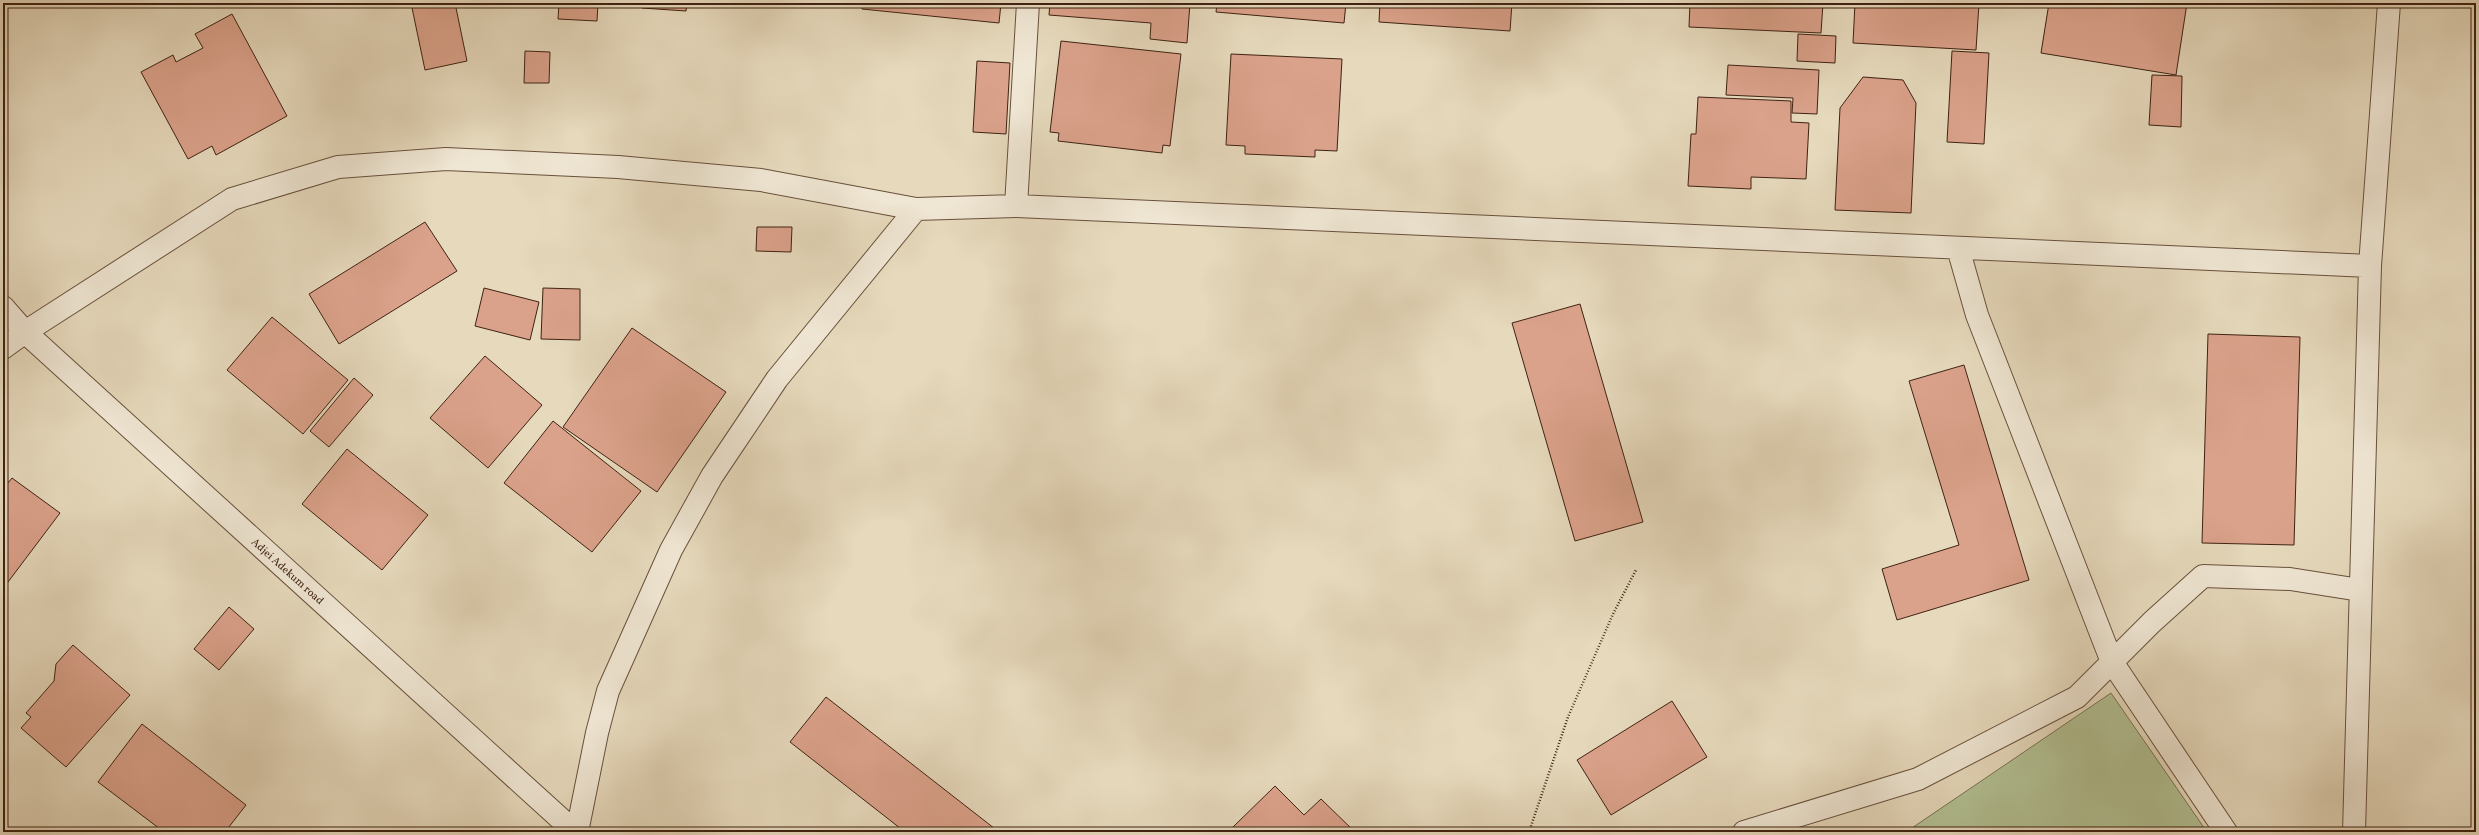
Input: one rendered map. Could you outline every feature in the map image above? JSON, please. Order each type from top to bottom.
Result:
[{"type":"street","points":[[1016,206],[1028,3]]},
{"type":"street","points":[[2354,832],[2370,266],[2389,3]]},
{"type":"street","points":[[3,348],[24,332],[232,199],[338,167],[446,159],[618,167],[761,180],[916,209],[1016,206],[2370,266]]},
{"type":"street","points":[[576,832],[597,733],[608,692],[675,543],[712,476],[777,379],[916,209]]},
{"type":"street","points":[[1958,248],[1977,315],[2112,662],[2226,832]]},
{"type":"street","name":"Adjei Adekum road","points":[[3,307],[24,332],[576,832]]},
{"type":"street","points":[[1744,832],[1918,779],[2077,697],[2203,576],[2290,579],[2360,590]]},
{"type":"path","points":[[1529,832],[1568,717],[1613,614],[1636,570]]},
{"type":"green space","points":[[2111,693],[2207,832],[1906,832]]},
{"type":"building","points":[[411,3],[455,3],[467,61],[425,70]]},
{"type":"building","points":[[510,3],[544,3],[544,5],[510,5]]},
{"type":"building","points":[[559,3],[598,3],[597,21],[558,19]]},
{"type":"building","points":[[643,3],[687,3],[686,11],[642,8]]},
{"type":"building","points":[[863,3],[1001,3],[999,23],[862,9]]},
{"type":"building","points":[[1050,3],[1190,3],[1187,43],[1150,39],[1151,23],[1049,15]]},
{"type":"building","points":[[1217,3],[1346,3],[1344,23],[1216,12]]},
{"type":"building","points":[[1380,3],[1512,3],[1510,31],[1379,22]]},
{"type":"building","points":[[1690,3],[1823,3],[1821,33],[1689,27]]},
{"type":"building","points":[[1855,3],[1979,3],[1976,50],[1853,43]]},
{"type":"building","points":[[2049,3],[2187,3],[2176,75],[2041,53]]},
{"type":"building","points":[[232,14],[287,116],[216,155],[212,146],[188,159],[141,72],[173,55],[176,62],[203,48],[195,34]]},
{"type":"building","points":[[1798,34],[1836,36],[1835,63],[1797,61]]},
{"type":"building","points":[[1061,41],[1181,54],[1170,146],[1163,145],[1162,153],[1058,141],[1059,133],[1050,132]]},
{"type":"building","points":[[525,51],[550,52],[549,83],[524,83]]},
{"type":"building","points":[[1952,51],[1989,53],[1984,144],[1947,142]]},
{"type":"building","points":[[1231,54],[1342,59],[1337,151],[1315,150],[1315,157],[1245,154],[1245,146],[1226,145]]},
{"type":"building","points":[[977,61],[1010,63],[1006,134],[973,132]]},
{"type":"building","points":[[1728,65],[1819,70],[1817,114],[1792,113],[1793,98],[1726,95]]},
{"type":"building","points":[[2152,75],[2182,76],[2181,127],[2149,125]]},
{"type":"building","points":[[1863,77],[1903,80],[1916,103],[1911,213],[1835,210],[1840,108]]},
{"type":"building","points":[[1698,97],[1791,101],[1791,122],[1809,123],[1806,179],[1751,177],[1751,189],[1688,186],[1691,134],[1696,134]]},
{"type":"building","points":[[425,222],[457,271],[339,344],[309,294]]},
{"type":"building","points":[[757,227],[792,227],[791,252],[756,251]]},
{"type":"building","points":[[484,288],[539,302],[530,340],[475,326]]},
{"type":"building","points":[[543,288],[580,289],[580,340],[541,339]]},
{"type":"building","points":[[1580,304],[1643,522],[1575,541],[1512,323]]},
{"type":"building","points":[[272,317],[348,380],[303,434],[227,370]]},
{"type":"building","points":[[632,328],[726,392],[657,492],[563,427]]},
{"type":"building","points":[[2208,334],[2300,337],[2294,545],[2202,543]]},
{"type":"building","points":[[485,356],[542,405],[488,468],[430,418]]},
{"type":"building","points":[[1964,365],[2029,580],[1897,620],[1882,569],[1959,545],[1909,381]]},
{"type":"building","points":[[354,378],[373,395],[329,447],[310,431]]},
{"type":"building","points":[[553,421],[641,491],[592,552],[504,483]]},
{"type":"building","points":[[347,449],[428,515],[382,570],[302,504]]},
{"type":"building","points":[[12,478],[60,513],[5,586],[3,585],[3,489]]},
{"type":"building","points":[[229,607],[254,629],[219,670],[194,649]]},
{"type":"building","points":[[73,645],[130,695],[66,767],[21,728],[31,717],[26,713],[54,681],[56,664]]},
{"type":"building","points":[[826,697],[999,832],[905,832],[790,742]]},
{"type":"building","points":[[1672,701],[1707,757],[1611,815],[1577,760]]},
{"type":"building","points":[[142,724],[246,805],[225,832],[164,832],[98,782]]},
{"type":"building","points":[[1275,786],[1304,815],[1321,799],[1355,832],[1236,832],[1232,828]]}]
